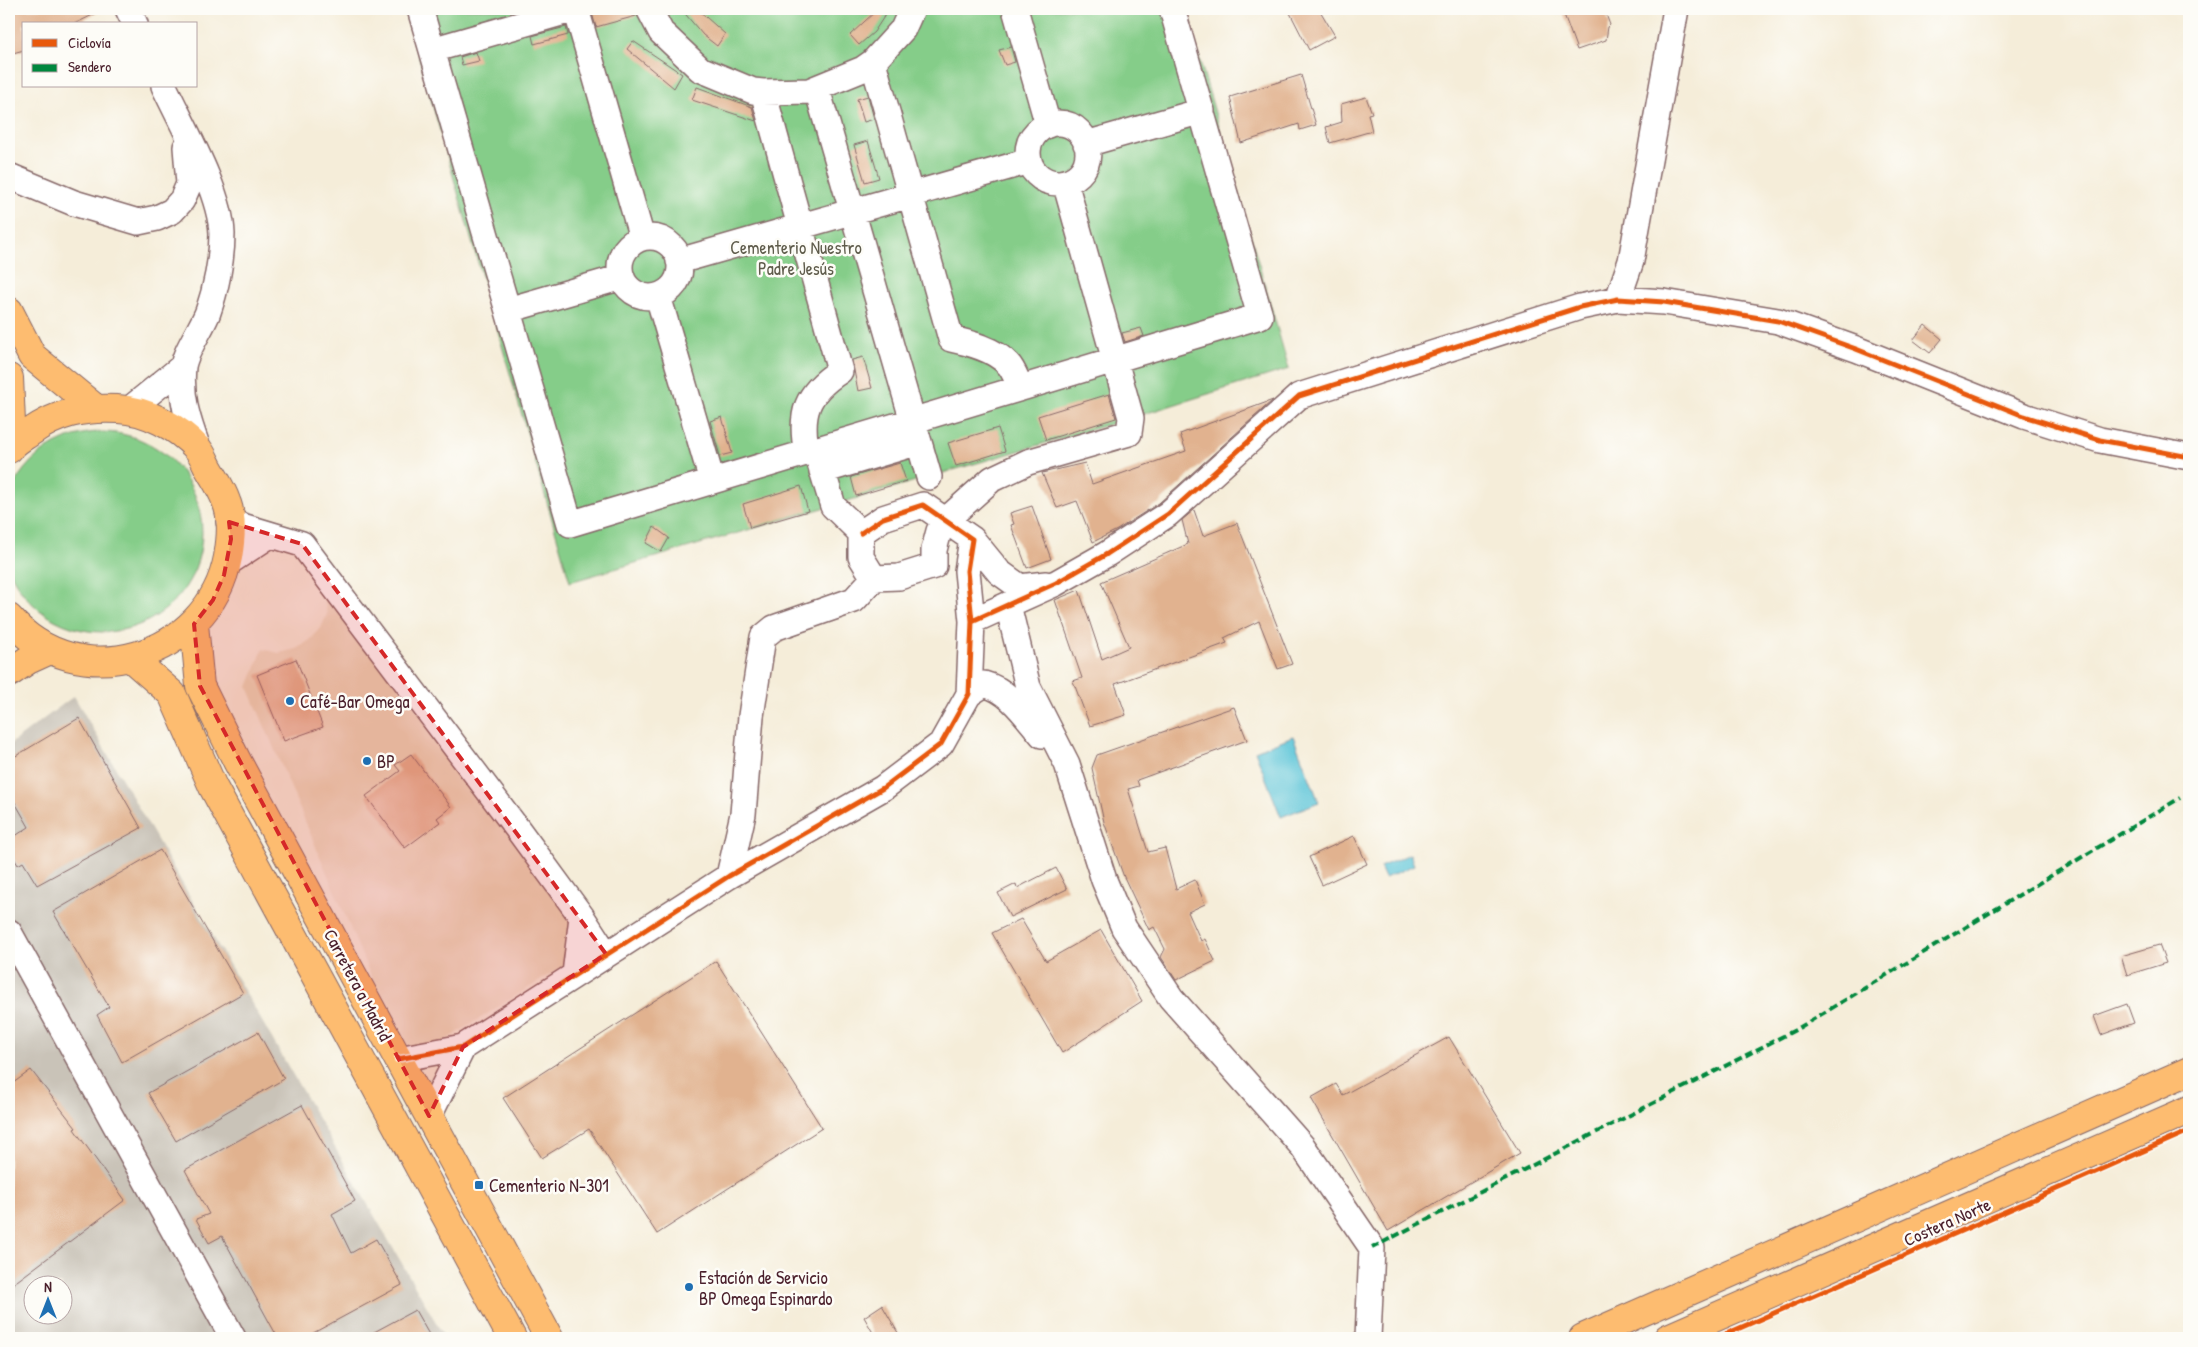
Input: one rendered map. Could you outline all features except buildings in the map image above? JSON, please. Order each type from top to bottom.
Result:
[{"type":"main road","points":[[9,311],[32,356],[94,407]]},
{"type":"main road","points":[[9,378],[10,447]]},
{"type":"main road","points":[[9,618],[16,627],[50,650],[87,660],[131,658],[158,649],[194,624],[213,600],[224,575],[231,539],[227,502],[198,448],[167,424],[130,409],[94,407],[49,418],[10,447]]},
{"type":"main road","name":"Carretera a Madrid","points":[[194,624],[200,686],[237,761],[549,1338]]},
{"type":"main road","points":[[9,673],[28,660],[50,650]]},
{"type":"main road","name":"Carretera a Madrid","points":[[131,658],[172,694],[213,787],[512,1338]]},
{"type":"main road","points":[[1583,1338],[2189,1071]]},
{"type":"main road","name":"Costera Norte","points":[[1668,1338],[2189,1110]]},
{"type":"street","points":[[128,9],[134,22]]},
{"type":"street","points":[[420,9],[570,524],[712,481],[815,458],[916,431],[1021,388],[1260,316],[1172,9]]},
{"type":"street","points":[[432,50],[576,9],[642,238]]},
{"type":"street","points":[[649,9],[661,32],[700,70],[753,91],[763,92],[817,89],[863,69],[873,62],[903,29],[912,9]]},
{"type":"street","points":[[1015,9],[1048,125]]},
{"type":"street","points":[[1618,299],[1631,261],[1676,9]]},
{"type":"street","points":[[873,62],[951,339],[975,344],[997,356],[1009,365],[1021,388]]},
{"type":"street","points":[[165,88],[218,207],[222,234],[216,281],[208,312],[184,366],[184,410],[198,448]]},
{"type":"street","points":[[817,89],[929,477]]},
{"type":"street","points":[[763,92],[840,371],[824,381],[810,398],[804,414],[802,429],[833,506],[861,533],[861,557],[874,578]]},
{"type":"street","points":[[1086,144],[1202,111]]},
{"type":"street","points":[[1058,123],[1076,129],[1086,144],[1086,164],[1074,178],[1065,182],[1056,183],[1039,176],[1029,161],[1029,144],[1034,136],[1048,125],[1058,123]]},
{"type":"street","points":[[9,176],[74,203],[138,222],[157,218],[172,211],[182,200],[189,184],[183,127]]},
{"type":"street","points":[[679,261],[1029,161]]},
{"type":"street","points":[[934,566],[934,550],[939,531],[946,520],[992,479],[1028,462],[1128,433],[1131,418],[1065,182]]},
{"type":"street","points":[[642,238],[652,238],[669,245],[679,261],[680,270],[673,286],[658,296],[649,297],[633,292],[622,277],[620,268],[626,250],[642,238]]},
{"type":"street","points":[[508,310],[622,277]]},
{"type":"street","points":[[658,296],[712,481]]},
{"type":"street","points":[[972,621],[1056,583],[1107,554],[1168,514],[1299,396],[1580,307],[1618,299],[1664,302],[1778,321],[1856,348],[2024,416],[2100,440],[2189,457]]},
{"type":"street","points":[[130,409],[184,366]]},
{"type":"street","points":[[861,533],[883,518],[923,505],[972,539],[999,572],[1020,587],[1056,583]]},
{"type":"street","points":[[229,522],[302,544],[582,917],[606,954]]},
{"type":"street","points":[[226,564],[270,535]]},
{"type":"street","points":[[398,1059],[463,1047],[729,876],[883,788],[941,744],[969,694],[972,621],[967,571],[972,539]]},
{"type":"street","points":[[729,876],[743,814],[751,716],[763,637],[774,628],[854,600],[874,578],[899,577],[934,566],[958,577],[969,590]]},
{"type":"street","points":[[1008,605],[1028,687],[1067,764],[1104,880],[1124,928],[1171,998],[1303,1147],[1372,1248],[1368,1338]]},
{"type":"street","points":[[969,694],[984,684],[996,687],[1006,693],[1067,764]]},
{"type":"street","points":[[575,974],[582,917]]},
{"type":"street","points":[[9,932],[233,1338]]},
{"type":"street","points":[[429,1116],[463,1047]]},
{"type":"highlighted area","points":[[229,522],[302,544],[606,954],[463,1047],[429,1116],[200,686],[194,624],[213,600],[224,575],[231,539]]},
{"type":"shaded area","name":"BP","points":[[321,584],[576,920],[565,965],[433,1048],[400,1045],[248,687],[263,649],[279,653],[296,649],[310,640],[321,628],[327,614]]},
{"type":"shaded area","points":[[74,696],[445,1338],[9,1338],[9,745]]},
{"type":"green space","name":"Cementerio Nuestro Padre Jesús","points":[[405,9],[1185,9],[1289,369],[1131,418],[570,582]]},
{"type":"green space","points":[[102,432],[121,434],[149,444],[165,455],[179,469],[194,494],[200,513],[202,532],[200,551],[190,579],[179,595],[165,609],[140,624],[121,630],[102,632],[83,630],[55,620],[39,609],[25,595],[10,570],[4,551],[2,532],[4,513],[14,485],[25,469],[39,455],[64,440],[83,434]]},
{"type":"water","points":[[1293,736],[1319,802],[1281,817],[1255,751]]},
{"type":"water","points":[[1410,854],[1414,865],[1385,878],[1380,867]]},
{"type":"marked path","points":[[1372,1248],[1797,1029],[2180,798]]},
{"type":"cycle path","points":[[972,621],[1056,583],[1107,554],[1168,514],[1299,396],[1580,307],[1618,299],[1664,302],[1778,321],[1856,349],[2024,416],[2100,440],[2189,457]]},
{"type":"cycle path","points":[[398,1059],[463,1047],[729,876],[883,788],[941,744],[969,694],[972,621],[967,571],[972,539],[923,505],[883,518],[861,533]]},
{"type":"cycle path","points":[[1717,1338],[2189,1131]]},
{"type":"place","name":"Café-Bar Omega","points":[[290,701]]},
{"type":"place","name":"BP","points":[[367,761]]},
{"type":"place","name":"Cementerio N-301","points":[[479,1185]]},
{"type":"place","name":"Estación de Servicio BP Omega Espinardo","points":[[689,1287]]}]
